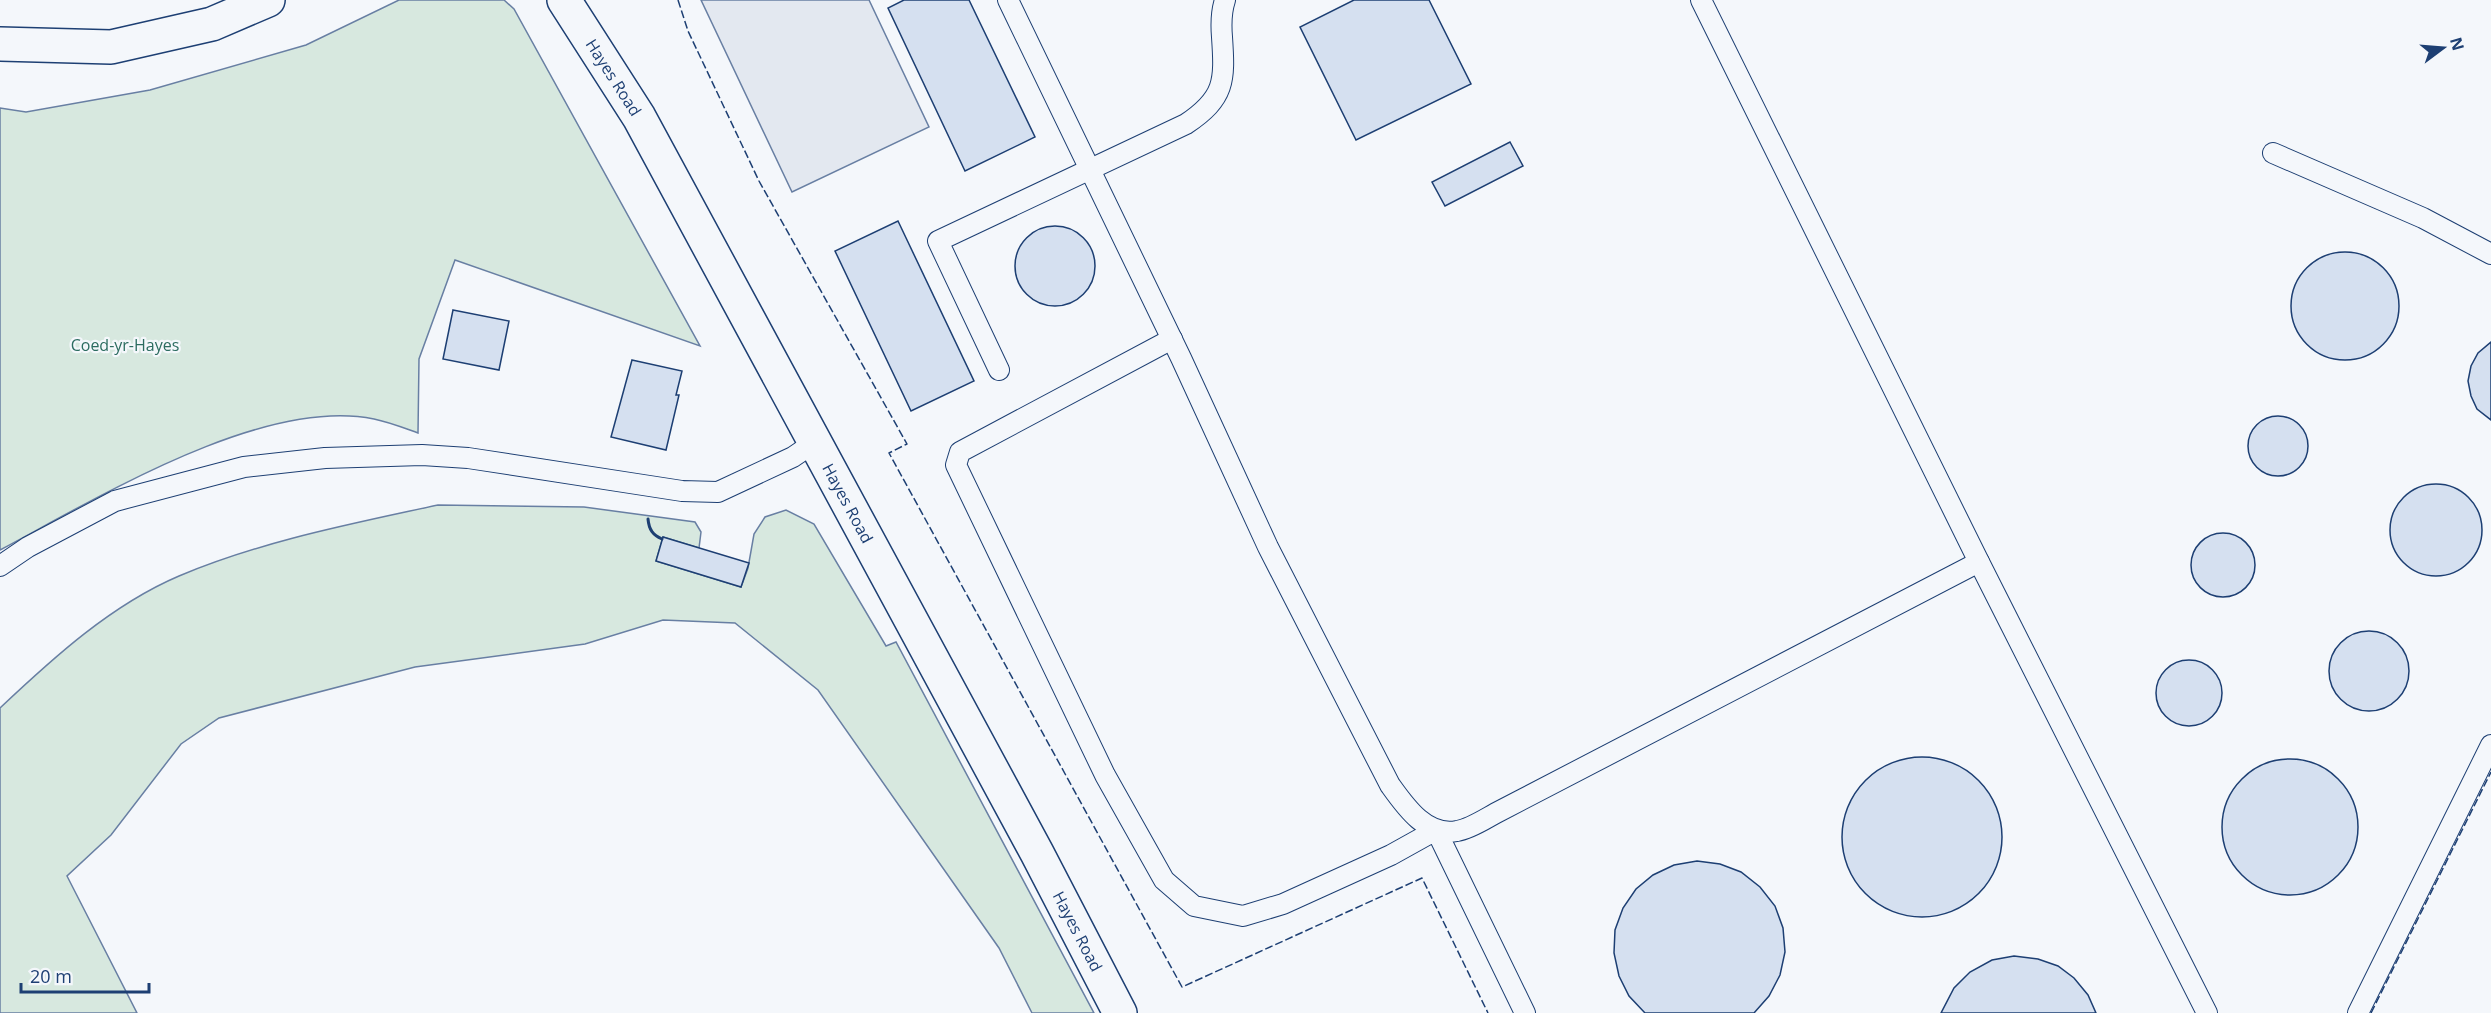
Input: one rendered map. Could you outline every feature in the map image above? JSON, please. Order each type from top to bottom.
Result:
[{"type":"street","points":[[0,44],[111,47],[212,24],[268,0]]},
{"type":"street","name":"Hayes Road","points":[[564,0],[639,117],[1037,853],[1120,1013]]},
{"type":"lane","points":[[1008,0],[1172,339],[1268,547],[1390,785],[1410,814],[1436,830],[1457,832],[1474,824],[1979,562]]},
{"type":"lane","points":[[999,370],[938,241],[1186,124],[1204,112],[1216,99],[1223,77],[1221,23],[1225,0]]},
{"type":"lane","points":[[1701,0],[1979,562],[2207,1013]]},
{"type":"lane","points":[[2273,153],[2423,218],[2491,254]]},
{"type":"lane","points":[[1172,339],[960,452],[956,465],[1105,775],[1164,880],[1194,906],[1243,916],[1294,899],[1391,855],[1436,830]]},
{"type":"lane","points":[[0,566],[28,547],[115,501],[244,467],[325,458],[422,455],[468,458],[682,491],[718,492],[785,461],[814,442]]},
{"type":"lane","points":[[2358,1013],[2491,745]]},
{"type":"lane","points":[[1436,830],[1525,1013]]},
{"type":"green space","name":"Coed-yr-Hayes","points":[[399,0],[504,0],[514,9],[700,346],[455,260],[419,359],[418,433],[374,419],[330,416],[282,423],[232,437],[181,457],[131,480],[0,550],[0,108],[26,112],[150,90],[306,45]]},
{"type":"green space","points":[[438,505],[584,507],[695,522],[701,532],[699,548],[663,537],[656,561],[741,587],[748,568],[754,534],[765,517],[786,510],[814,524],[886,646],[896,642],[1094,1013],[1032,1013],[999,948],[818,690],[735,623],[663,620],[585,644],[415,667],[219,718],[181,744],[111,835],[67,876],[137,1013],[0,1013],[0,708],[41,670],[106,617],[179,576],[274,543]]},
{"type":"shaded area","points":[[701,0],[869,0],[929,127],[792,192]]},
{"type":"building","points":[[904,0],[969,0],[1035,137],[965,171],[888,8]]},
{"type":"building","points":[[1354,0],[1429,0],[1471,84],[1356,140],[1300,27]]},
{"type":"building","points":[[1510,142],[1523,166],[1445,206],[1432,182]]},
{"type":"building","points":[[898,221],[974,381],[911,411],[835,251]]},
{"type":"building","points":[[1047,226],[1063,226],[1084,237],[1095,258],[1095,274],[1084,295],[1063,306],[1047,306],[1033,300],[1021,288],[1015,274],[1015,258],[1021,244],[1033,232]]},
{"type":"building","points":[[2345,252],[2366,256],[2383,268],[2395,285],[2399,306],[2395,327],[2383,344],[2366,356],[2345,360],[2324,356],[2307,344],[2295,327],[2291,306],[2295,285],[2307,268],[2324,256]]},
{"type":"building","points":[[453,310],[509,321],[499,370],[443,359]]},
{"type":"building","points":[[2491,342],[2491,420],[2477,409],[2468,381],[2471,366],[2478,353]]},
{"type":"building","points":[[632,360],[682,371],[676,395],[679,395],[666,450],[611,437]]},
{"type":"building","points":[[2278,416],[2295,421],[2303,429],[2308,446],[2303,463],[2295,471],[2278,476],[2261,471],[2253,463],[2248,446],[2253,429],[2261,421]]},
{"type":"building","points":[[2427,484],[2445,484],[2462,491],[2475,504],[2482,521],[2482,539],[2475,556],[2462,569],[2445,576],[2427,576],[2410,569],[2397,556],[2390,539],[2390,521],[2397,504],[2410,491]]},
{"type":"building","points":[[2223,533],[2241,538],[2246,542],[2250,547],[2255,565],[2250,583],[2246,588],[2241,592],[2223,597],[2205,592],[2200,588],[2196,583],[2191,565],[2196,547],[2200,542],[2205,538]]},
{"type":"building","points":[[663,537],[749,563],[741,587],[656,561]]},
{"type":"building","points":[[2369,631],[2384,634],[2397,643],[2406,656],[2409,671],[2406,686],[2397,699],[2384,708],[2369,711],[2354,708],[2341,699],[2332,686],[2329,671],[2332,656],[2341,643],[2354,634]]},
{"type":"building","points":[[2189,660],[2202,663],[2212,670],[2219,680],[2222,693],[2219,706],[2212,716],[2202,723],[2189,726],[2176,723],[2166,716],[2159,706],[2156,693],[2159,680],[2166,670],[2176,663]]},
{"type":"building","points":[[1922,757],[1953,763],[1979,780],[1996,806],[2002,837],[1996,868],[1979,894],[1953,911],[1922,917],[1891,911],[1865,894],[1848,868],[1842,837],[1848,806],[1865,780],[1891,763]]},
{"type":"building","points":[[2290,759],[2316,764],[2328,770],[2338,779],[2347,789],[2353,801],[2358,827],[2353,853],[2347,865],[2338,875],[2328,884],[2316,890],[2290,895],[2264,890],[2252,884],[2242,875],[2233,865],[2227,853],[2222,827],[2227,801],[2233,789],[2242,779],[2252,770],[2264,764]]},
{"type":"building","points":[[1697,861],[1720,864],[1741,872],[1760,887],[1775,906],[1783,928],[1785,952],[1780,975],[1769,996],[1754,1013],[1645,1013],[1629,996],[1619,976],[1614,953],[1615,930],[1623,908],[1636,889],[1653,875],[1674,865]]},
{"type":"building","points":[[2014,956],[2038,959],[2058,966],[2074,978],[2088,995],[2096,1013],[1941,1013],[1954,988],[1970,972],[1992,960]]},
{"type":"fence","points":[[678,0],[688,31],[759,181],[907,444],[889,453],[1182,987],[1422,878],[1488,1013]]},
{"type":"fence","points":[[2371,1013],[2491,772]]},
{"type":"wall","points":[[648,519],[652,532],[662,539]]}]
